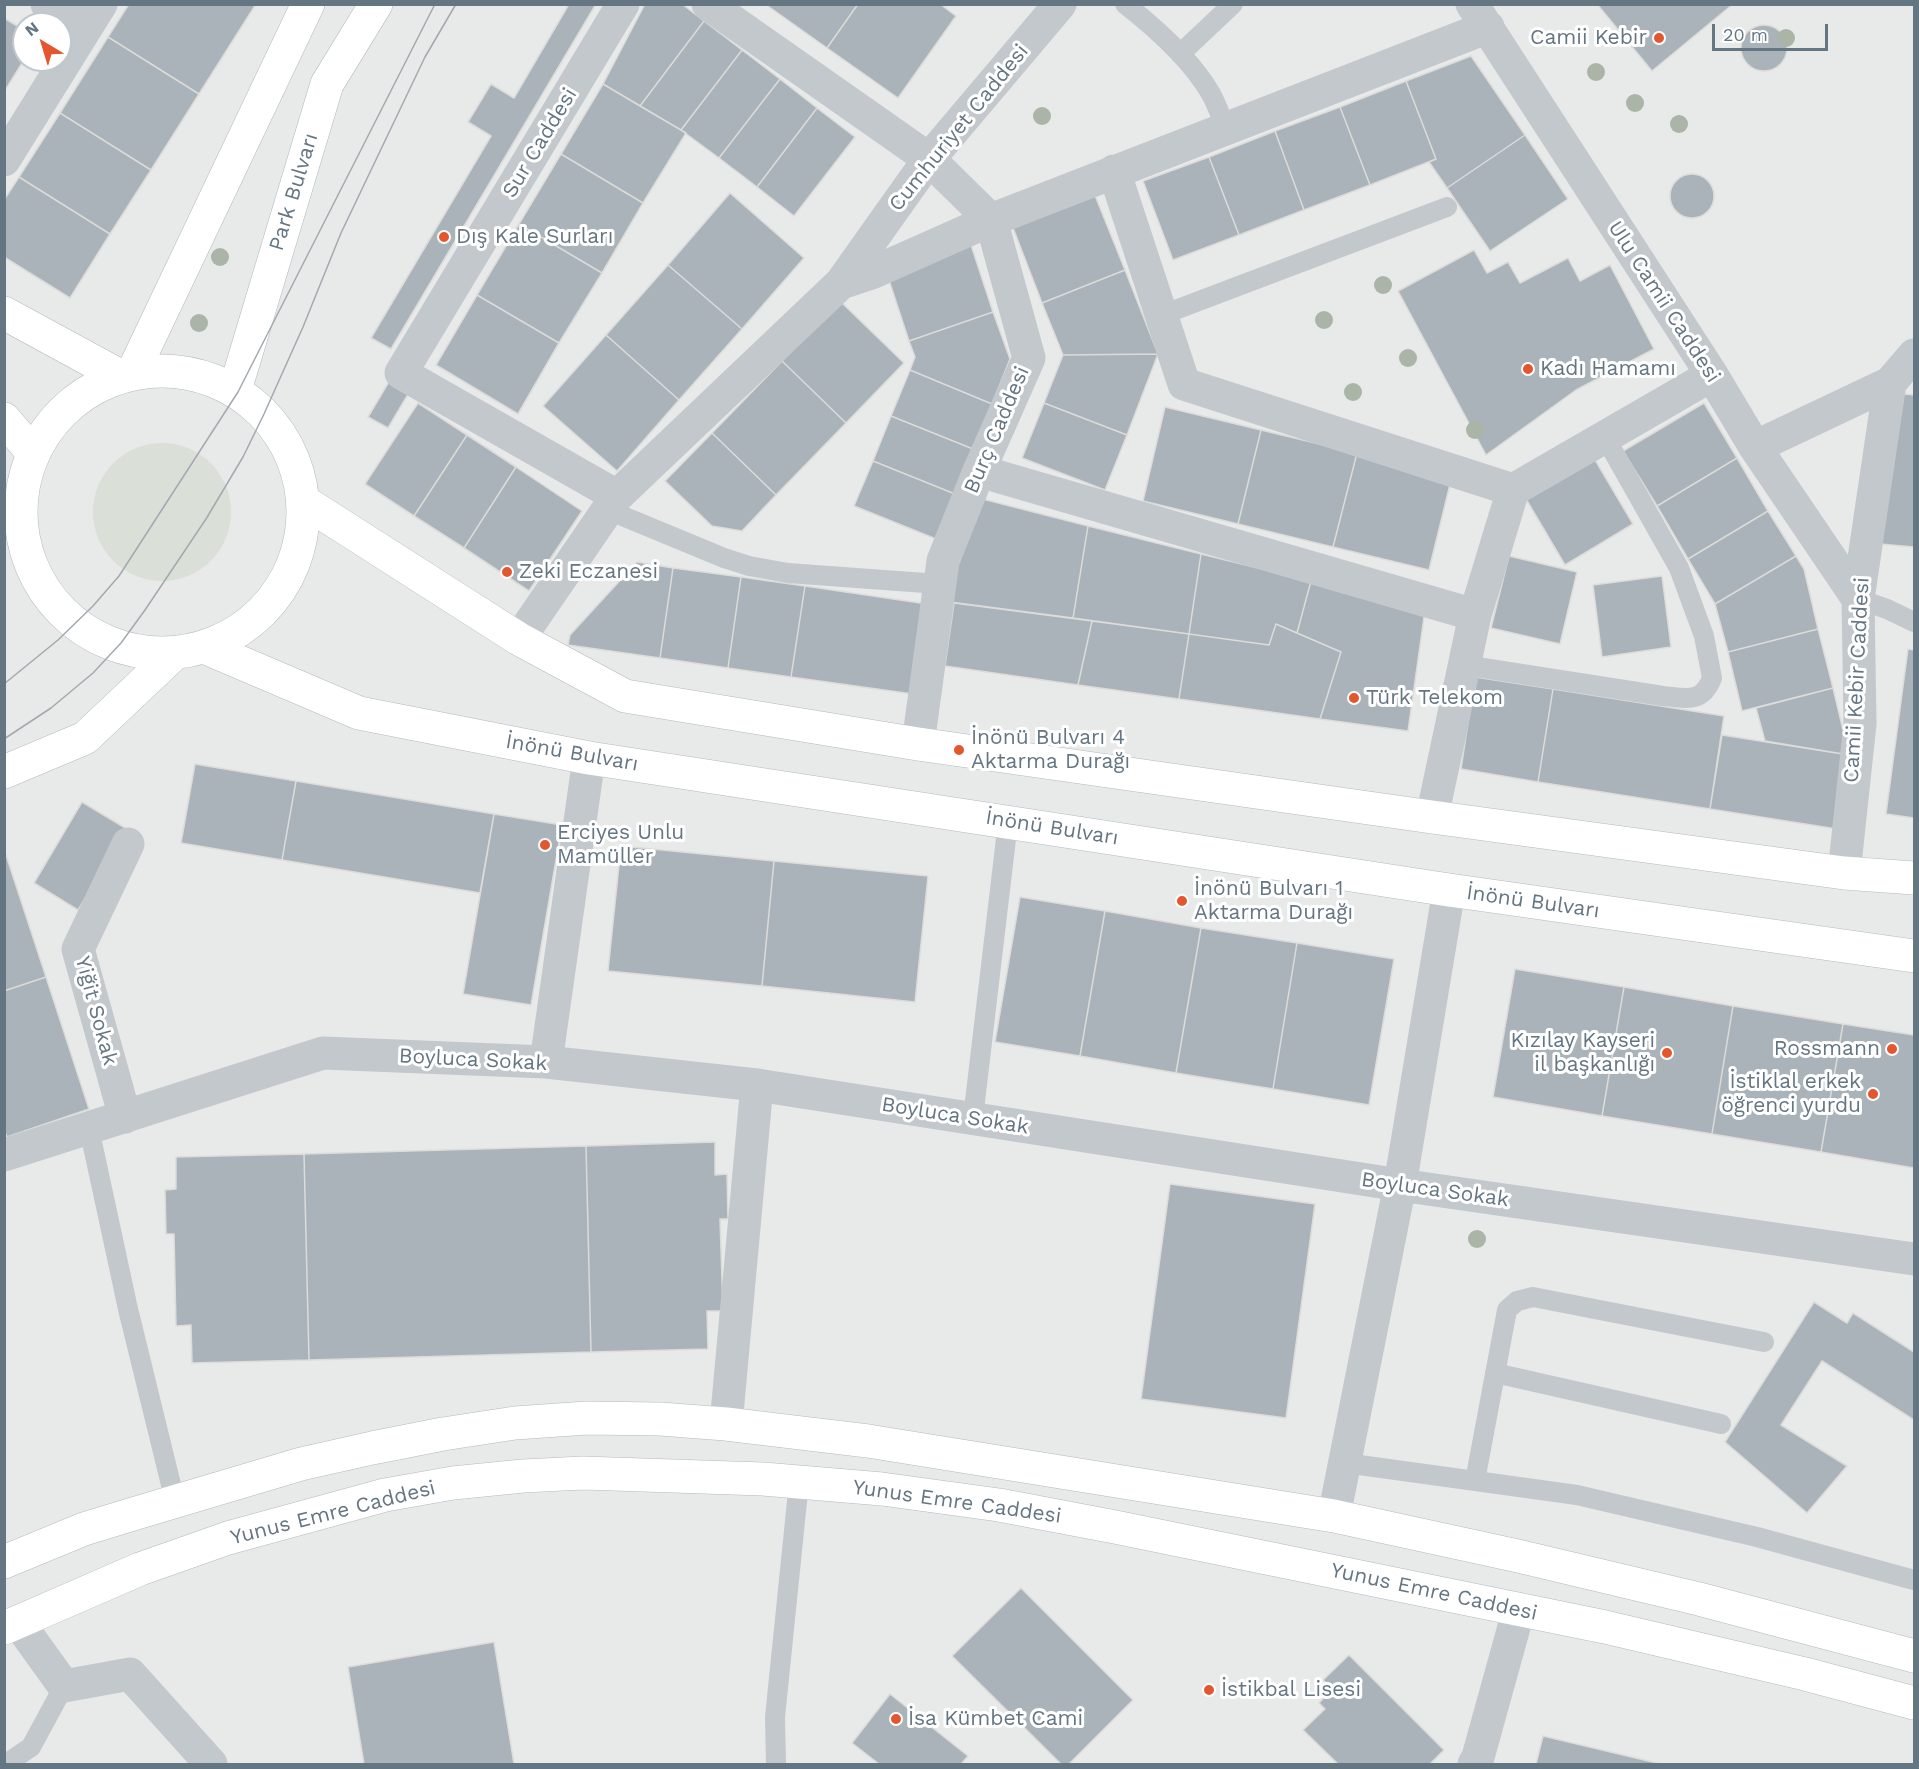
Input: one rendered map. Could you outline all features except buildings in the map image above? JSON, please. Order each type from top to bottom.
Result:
[{"type":"main road","points":[[126,375],[309,4]]},
{"type":"main road","name":"Park Bulvarı","points":[[235,390],[327,84],[376,4]]},
{"type":"main road","points":[[4,313],[126,375]]},
{"type":"main road","points":[[4,419],[28,467],[20,510],[23,540],[32,568],[46,594],[66,616],[90,634],[117,646],[145,653],[190,650],[231,635],[255,618],[276,596],[291,571],[300,542],[304,513],[301,483],[293,455],[278,429],[258,407],[235,390],[208,377],[179,371],[149,370],[126,375],[93,388],[69,405],[48,427],[28,467],[4,510]]},
{"type":"main road","points":[[303,501],[519,639],[626,696],[918,744],[1432,818],[1844,873],[1914,878]]},
{"type":"main road","points":[[4,772],[85,738],[190,650]]},
{"type":"main road","name":"İnönü Bulvarı","points":[[190,650],[359,713],[589,758],[1449,890],[1914,956]]},
{"type":"main road","points":[[4,1562],[84,1529],[291,1467],[372,1448],[443,1434],[515,1424],[598,1418],[660,1419],[726,1424],[868,1441],[1334,1516],[1699,1599],[1914,1656]]},
{"type":"main road","name":"Yunus Emre Caddesi","points":[[11,1625],[140,1569],[228,1538],[318,1512],[396,1493],[453,1483],[583,1473],[763,1479],[882,1489],[999,1505],[1115,1527],[1519,1609],[1805,1674],[1914,1703]]},
{"type":"street","points":[[8,145],[93,16],[47,4]]},
{"type":"street","name":"Sur Caddesi","points":[[613,503],[401,374],[623,4]]},
{"type":"street","points":[[708,4],[929,159],[991,220]]},
{"type":"street","name":"Cumhuriyet Caddesi","points":[[841,283],[929,159],[1060,4]]},
{"type":"street","points":[[519,639],[613,503],[841,283],[874,272],[991,220],[1226,128],[1480,16]]},
{"type":"street","name":"Ulu Camii Caddesi","points":[[1480,16],[1712,375],[1755,447],[1858,599]]},
{"type":"street","points":[[1114,171],[1184,384],[1513,490]]},
{"type":"street","name":"Burç Caddesi","points":[[918,744],[943,561],[979,471],[1029,358],[991,220]]},
{"type":"street","points":[[1755,447],[1890,383],[1914,355]]},
{"type":"street","points":[[1432,818],[1475,615],[1513,490],[1712,375]]},
{"type":"street","name":"Camii Kebir Caddesi","points":[[1844,873],[1860,724],[1858,599],[1890,383]]},
{"type":"street","points":[[979,471],[1475,615]]},
{"type":"street","points":[[546,1062],[589,758]]},
{"type":"street","name":"Yiğit Sokak","points":[[125,1117],[78,949],[128,844]]},
{"type":"street","points":[[1334,1516],[1400,1185],[1449,890]]},
{"type":"street","name":"Boyluca Sokak","points":[[4,1155],[322,1053],[546,1062],[757,1085],[1400,1185],[1914,1259]]},
{"type":"street","points":[[726,1424],[757,1085]]},
{"type":"street","points":[[1474,1764],[1478,1757],[1519,1609]]},
{"type":"street","points":[[11,1625],[64,1686],[130,1674],[211,1764]]},
{"type":"lane","points":[[1125,4],[1180,54],[1198,75],[1212,95],[1226,128]]},
{"type":"lane","points":[[1180,54],[1233,4]]},
{"type":"lane","points":[[1162,315],[1446,207]]},
{"type":"lane","points":[[1464,664],[1663,696],[1692,699],[1706,691],[1712,678],[1704,636],[1690,595],[1666,541],[1605,437]]},
{"type":"lane","points":[[613,503],[724,558],[749,566],[788,573],[939,584]]},
{"type":"lane","points":[[1858,599],[1914,622]]},
{"type":"lane","points":[[973,1118],[1008,822]]},
{"type":"lane","points":[[89,1128],[128,1310],[175,1501]]},
{"type":"lane","points":[[1475,1481],[1507,1310],[1517,1301],[1533,1297],[1764,1342]]},
{"type":"lane","points":[[1495,1373],[1721,1424]]},
{"type":"lane","points":[[1345,1463],[1577,1495],[1757,1537],[1914,1580]]},
{"type":"lane","points":[[776,1764],[775,1717],[800,1482]]},
{"type":"lane","points":[[6,1764],[31,1747],[64,1686]]},
{"type":"shaded area","points":[[5,5],[1914,5],[1914,1764],[5,1764]]},
{"type":"shaded area","points":[[162,443],[188,449],[200,455],[210,464],[219,474],[225,486],[231,512],[225,538],[219,550],[210,560],[200,569],[188,575],[162,581],[136,575],[124,569],[114,560],[105,550],[99,538],[93,512],[99,486],[105,474],[114,464],[124,455],[136,449]]},
{"type":"tram line","points":[[4,684],[58,640],[93,606],[119,576],[238,392],[435,4]]},
{"type":"tram line","points":[[4,739],[51,708],[93,673],[121,643],[206,519],[243,457],[264,414],[303,327],[341,233],[425,57],[456,4]]},
{"type":"place","name":"Camii Kebir","points":[[1659,38]]},
{"type":"place","name":"Dış Kale Surları","points":[[444,237]]},
{"type":"place","name":"Kadı Hamamı","points":[[1528,369]]},
{"type":"place","name":"Zeki Eczanesi","points":[[507,572]]},
{"type":"place","name":"Türk Telekom","points":[[1354,698]]},
{"type":"place","name":"İnönü Bulvarı 4 Aktarma Durağı","points":[[959,750]]},
{"type":"place","name":"Erciyes Unlu Mamüller","points":[[545,845]]},
{"type":"place","name":"İnönü Bulvarı 1 Aktarma Durağı","points":[[1182,901]]},
{"type":"place","name":"Rossmann","points":[[1892,1049]]},
{"type":"place","name":"Kızılay Kayseri il başkanlığı","points":[[1667,1053]]},
{"type":"place","name":"İstiklal erkek öğrenci yurdu","points":[[1873,1094]]},
{"type":"place","name":"İstikbal Lisesi","points":[[1209,1690]]},
{"type":"place","name":"İsa Kümbet Cami","points":[[896,1719]]}]
